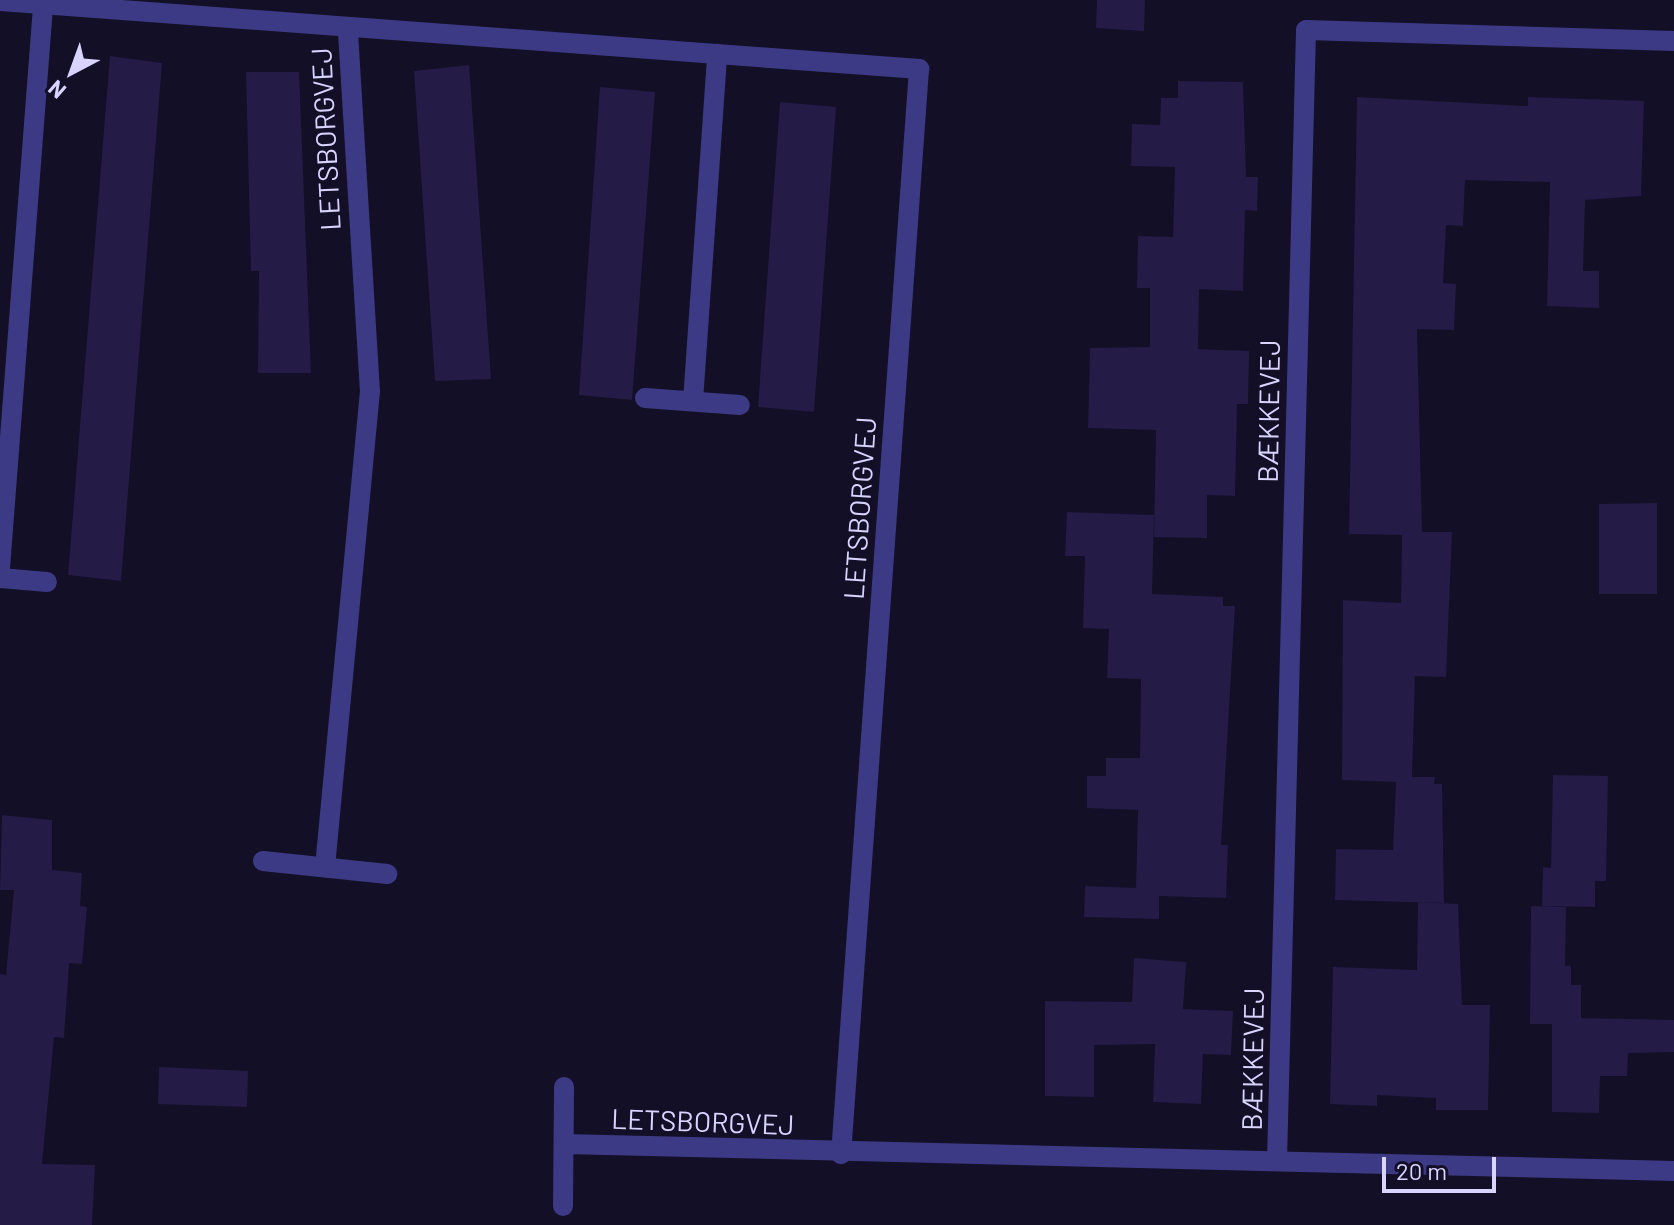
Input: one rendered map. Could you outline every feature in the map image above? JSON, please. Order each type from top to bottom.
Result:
[{"type":"street","name":"LETSBORGVEJ","points":[[0,1],[348,30],[919,69],[841,1154]]},
{"type":"street","points":[[0,568],[43,6]]},
{"type":"street","name":"LETSBORGVEJ","points":[[325,867],[370,392],[348,30]]},
{"type":"street","name":"BÆKKEVEJ","points":[[1277,1161],[1306,30],[1674,41]]},
{"type":"street","points":[[693,401],[717,54]]},
{"type":"street","points":[[645,398],[740,405]]},
{"type":"street","points":[[0,578],[47,582]]},
{"type":"street","points":[[263,861],[387,874]]},
{"type":"street","points":[[563,1206],[564,1087]]},
{"type":"street","name":"LETSBORGVEJ","points":[[564,1144],[841,1154],[1003,1156]]},
{"type":"street","name":"BÆKKEVEJ","points":[[1003,1156],[1674,1171]]},
{"type":"building","points":[[1097,0],[1145,0],[1144,31],[1096,28]]},
{"type":"building","points":[[110,56],[162,63],[121,581],[68,575]]},
{"type":"building","points":[[469,65],[491,379],[435,381],[414,71]]},
{"type":"building","points":[[246,72],[299,72],[311,373],[258,373],[259,271],[251,271]]},
{"type":"building","points":[[1178,81],[1243,82],[1246,177],[1258,177],[1257,211],[1245,210],[1243,291],[1199,289],[1198,349],[1249,351],[1248,404],[1237,404],[1235,496],[1207,495],[1207,538],[1154,537],[1156,430],[1088,428],[1090,348],[1150,347],[1150,288],[1137,288],[1138,236],[1173,237],[1175,167],[1131,166],[1132,124],[1160,125],[1161,98],[1178,98]]},
{"type":"building","points":[[600,87],[655,92],[632,400],[579,395]]},
{"type":"building","points":[[1357,97],[1528,106],[1528,97],[1644,101],[1641,196],[1585,200],[1583,271],[1599,271],[1599,308],[1547,306],[1550,182],[1465,180],[1463,226],[1446,225],[1443,283],[1456,284],[1454,330],[1417,329],[1422,532],[1452,532],[1446,677],[1415,676],[1412,777],[1435,777],[1434,784],[1442,784],[1444,903],[1335,900],[1336,849],[1393,850],[1396,782],[1342,780],[1343,600],[1401,603],[1402,535],[1349,534]]},
{"type":"building","points":[[780,102],[836,107],[814,412],[758,407]]},
{"type":"building","points":[[1657,503],[1657,594],[1599,594],[1599,504]]},
{"type":"building","points":[[1067,512],[1154,515],[1152,594],[1223,597],[1223,606],[1235,606],[1221,845],[1228,845],[1226,898],[1159,896],[1159,919],[1084,917],[1085,886],[1136,888],[1138,810],[1087,808],[1087,776],[1106,776],[1106,758],[1140,758],[1141,679],[1107,678],[1109,629],[1083,628],[1085,556],[1065,556]]},
{"type":"building","points":[[1553,775],[1608,776],[1606,881],[1595,881],[1595,907],[1542,906],[1543,867],[1551,868]]},
{"type":"building","points":[[2,815],[52,820],[52,870],[82,873],[80,906],[87,907],[82,964],[69,963],[64,1038],[54,1037],[42,1164],[95,1165],[92,1225],[0,1225],[0,974],[6,975],[14,890],[0,890]]},
{"type":"building","points":[[1418,902],[1458,904],[1462,1005],[1490,1005],[1488,1110],[1436,1110],[1436,1098],[1377,1095],[1377,1106],[1330,1104],[1333,967],[1417,970]]},
{"type":"building","points":[[1531,906],[1566,907],[1565,966],[1571,966],[1571,985],[1581,985],[1581,1018],[1674,1020],[1674,1052],[1628,1053],[1627,1076],[1600,1076],[1599,1113],[1552,1112],[1552,1024],[1530,1024]]},
{"type":"building","points":[[1134,958],[1186,962],[1183,1009],[1233,1011],[1231,1055],[1203,1054],[1201,1104],[1153,1102],[1155,1044],[1094,1045],[1094,1097],[1045,1096],[1045,1001],[1132,1002]]},
{"type":"building","points":[[159,1067],[248,1071],[247,1107],[158,1104]]}]
